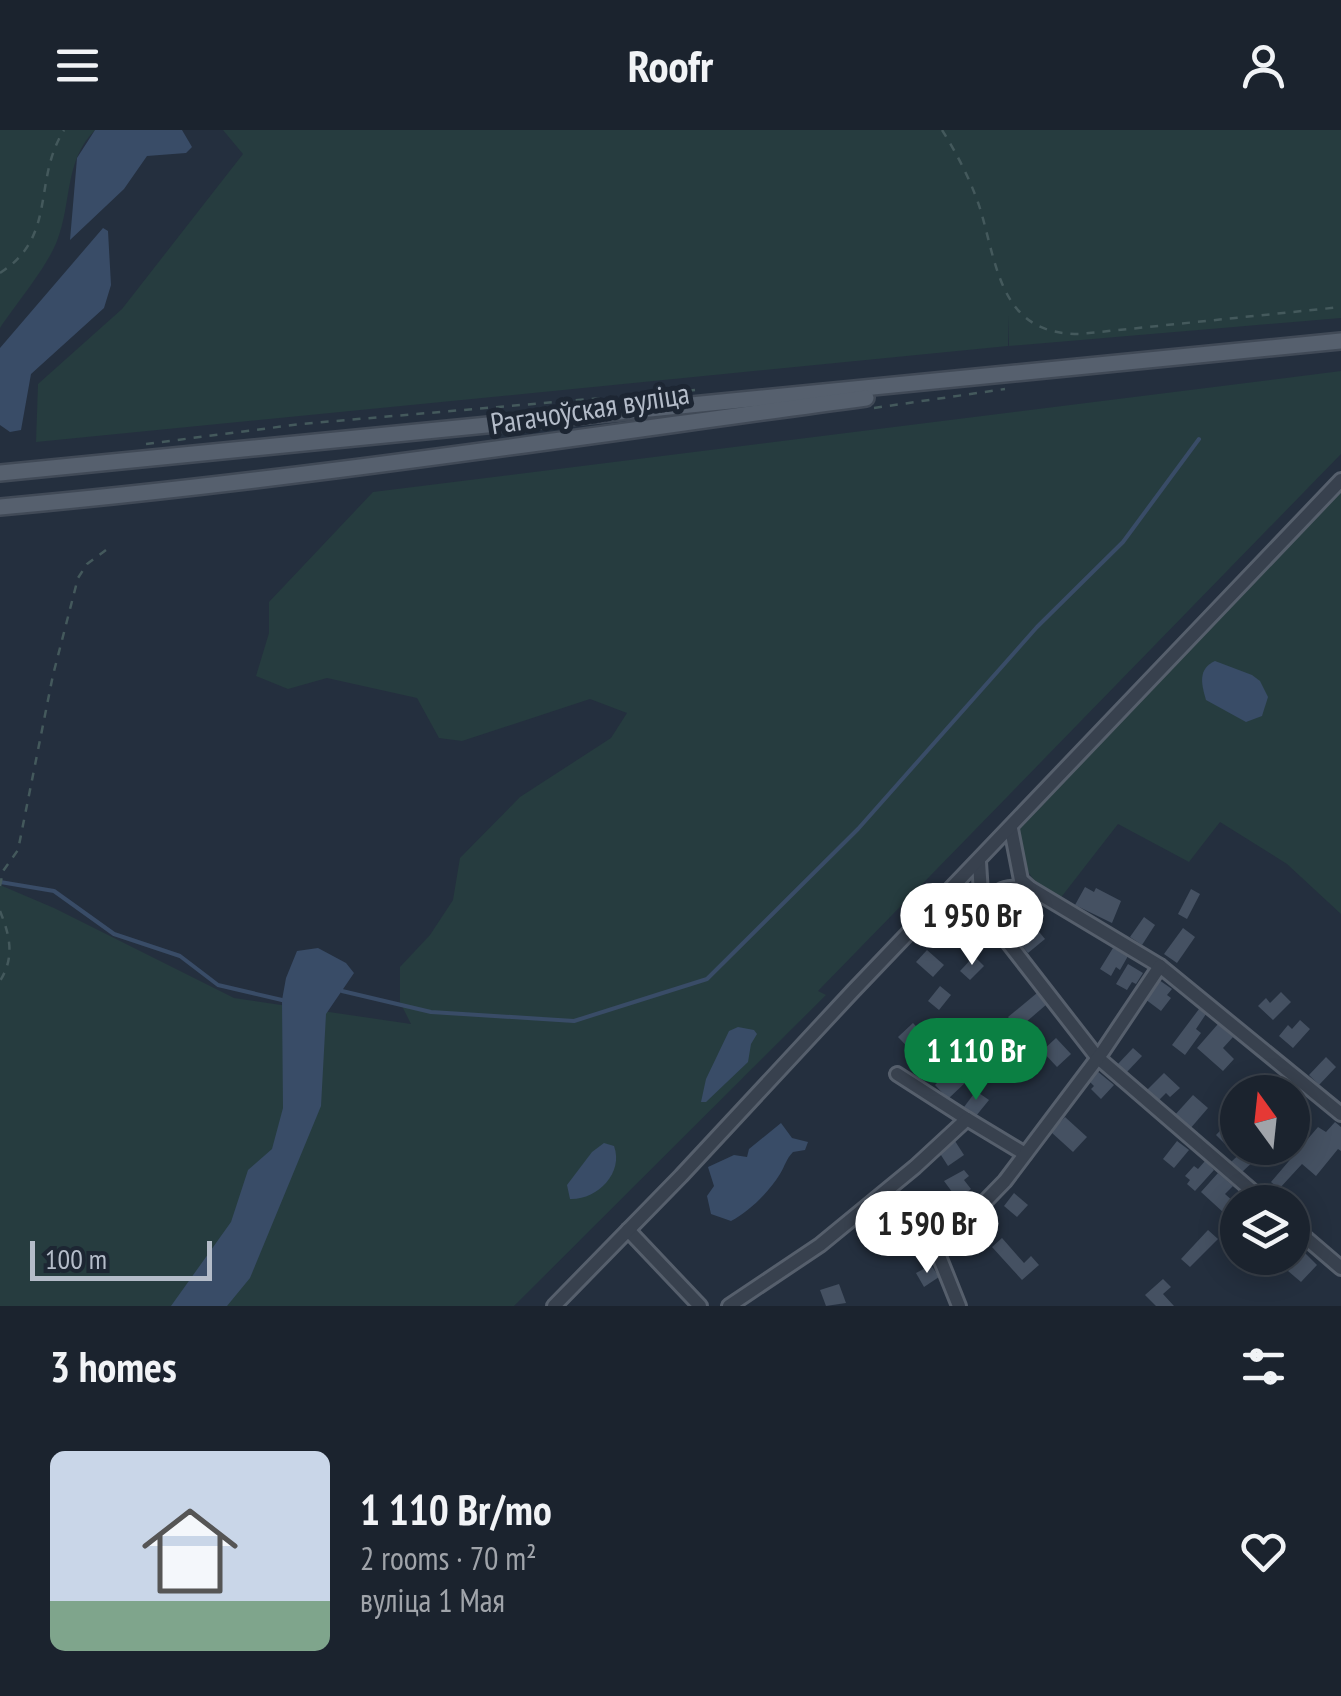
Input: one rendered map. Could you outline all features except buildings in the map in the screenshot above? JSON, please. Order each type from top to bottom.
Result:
[{"type":"main road","name":"Рагачоўская вуліца","points":[[0,473],[1341,342]]},
{"type":"main road","name":"Рагачоўская вуліца","points":[[0,507],[486,452],[649,426],[1068,370]]},
{"type":"street","points":[[554,1306],[1341,480]]},
{"type":"street","points":[[1011,829],[1014,858],[1022,880],[1030,888],[1160,966],[1341,1114]]},
{"type":"street","points":[[979,862],[982,910],[1097,1057],[1245,1185]]},
{"type":"street","points":[[982,910],[993,892],[1009,886],[1030,888]]},
{"type":"street","points":[[938,905],[982,910]]},
{"type":"street","points":[[959,1306],[937,1251],[1005,1181],[1160,966]]},
{"type":"street","points":[[897,1074],[1025,1154]]},
{"type":"street","points":[[730,1306],[820,1245],[916,1167],[967,1119]]},
{"type":"street","points":[[628,1230],[700,1306]]},
{"type":"street","points":[[1310,1241],[1341,1268]]},
{"type":"path","points":[[0,273],[18,261],[36,237],[44,188],[64,130]]},
{"type":"path","points":[[942,130],[980,209],[1000,283],[1016,308],[1041,329],[1080,334],[1341,308]]},
{"type":"path","points":[[0,886],[18,850],[53,675],[78,578],[87,564],[106,550]]},
{"type":"path","points":[[0,911],[11,938],[8,969],[0,981]]},
{"type":"green space","points":[[0,130],[95,130],[73,169],[62,227],[52,251],[0,328]]},
{"type":"green space","points":[[223,130],[1341,130],[1341,318],[1009,346],[1009,315],[1008,346],[36,442],[38,384],[122,309],[243,154]]},
{"type":"green space","points":[[1341,371],[1341,454],[818,991],[826,995],[514,1306],[0,1306],[0,885],[234,998],[411,1024],[400,1002],[400,967],[430,935],[453,900],[460,858],[520,797],[611,738],[627,713],[590,699],[462,741],[439,738],[417,698],[327,678],[288,689],[256,676],[269,633],[269,602],[373,492]]},
{"type":"green space","points":[[1341,490],[1341,914],[1287,864],[1220,822],[1189,862],[1118,824],[1059,900],[1028,871],[1018,830]]},
{"type":"water","points":[[95,130],[182,130],[192,147],[186,153],[147,156],[124,189],[70,240],[77,158]]},
{"type":"water","points":[[103,228],[108,231],[111,285],[104,308],[31,374],[21,430],[10,432],[0,425],[0,348]]},
{"type":"water","points":[[1215,661],[1260,681],[1268,697],[1262,716],[1246,722],[1206,700],[1202,677]]},
{"type":"water","points":[[318,948],[346,963],[354,973],[326,1014],[321,1106],[250,1278],[227,1306],[171,1306],[231,1222],[248,1170],[272,1149],[283,1108],[282,1000],[286,978],[297,951]]},
{"type":"water","points":[[738,1027],[757,1034],[748,1062],[706,1102],[701,1102],[706,1079],[729,1031]]},
{"type":"water","points":[[781,1123],[792,1138],[808,1142],[805,1150],[793,1152],[770,1188],[738,1217],[731,1221],[711,1214],[707,1196],[714,1186],[708,1167],[734,1155],[747,1157],[749,1149]]},
{"type":"water","points":[[604,1143],[614,1146],[612,1175],[590,1195],[570,1199],[567,1185],[592,1152]]},
{"type":"waterway","points":[[342,991],[431,1012],[574,1021],[707,979],[858,829],[1037,627],[1123,542],[1199,439]]},
{"type":"waterway","points":[[0,882],[54,891],[114,934],[180,956],[218,985],[282,1000]]}]
